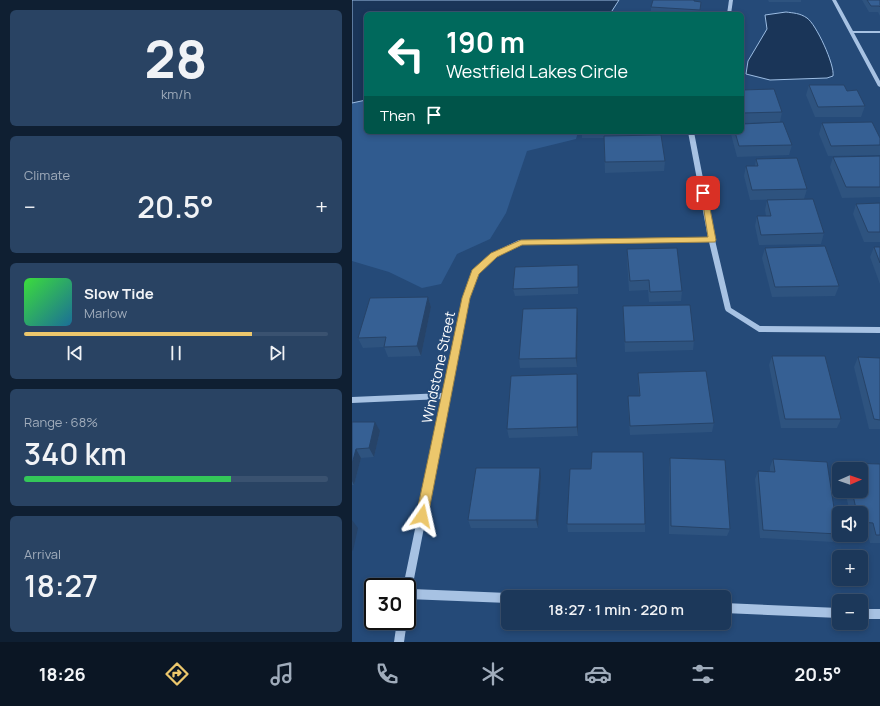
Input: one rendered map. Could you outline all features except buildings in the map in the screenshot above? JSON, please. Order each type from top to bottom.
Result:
[{"type":"street","points":[[729,12],[731,0]]},
{"type":"street","points":[[834,0],[880,86]]},
{"type":"street","points":[[852,32],[880,32]]},
{"type":"street","points":[[691,134],[712,240],[728,309],[759,328],[880,330]]},
{"type":"street","name":"Windstone Street","points":[[410,578],[466,298],[475,272],[494,255],[521,242],[712,240]]},
{"type":"street","points":[[352,400],[446,396]]},
{"type":"street","points":[[416,593],[501,598]]},
{"type":"street","points":[[731,608],[832,613]]},
{"type":"street","points":[[868,614],[880,614]]},
{"type":"street","points":[[399,642],[401,630]]},
{"type":"shaded area","points":[[352,0],[619,0],[611,12],[364,12],[364,100],[352,103]]},
{"type":"shaded area","points":[[786,12],[802,15],[811,22],[820,36],[828,54],[833,76],[827,78],[770,80],[746,74],[748,61],[767,29],[765,15]]},
{"type":"shaded area","points":[[364,100],[364,134],[577,134],[576,139],[527,151],[506,213],[490,239],[457,254],[441,284],[422,288],[389,272],[352,261],[352,103]]},
{"type":"route","points":[[422,516],[466,298],[475,272],[494,255],[521,242],[712,240],[703,193]]}]
